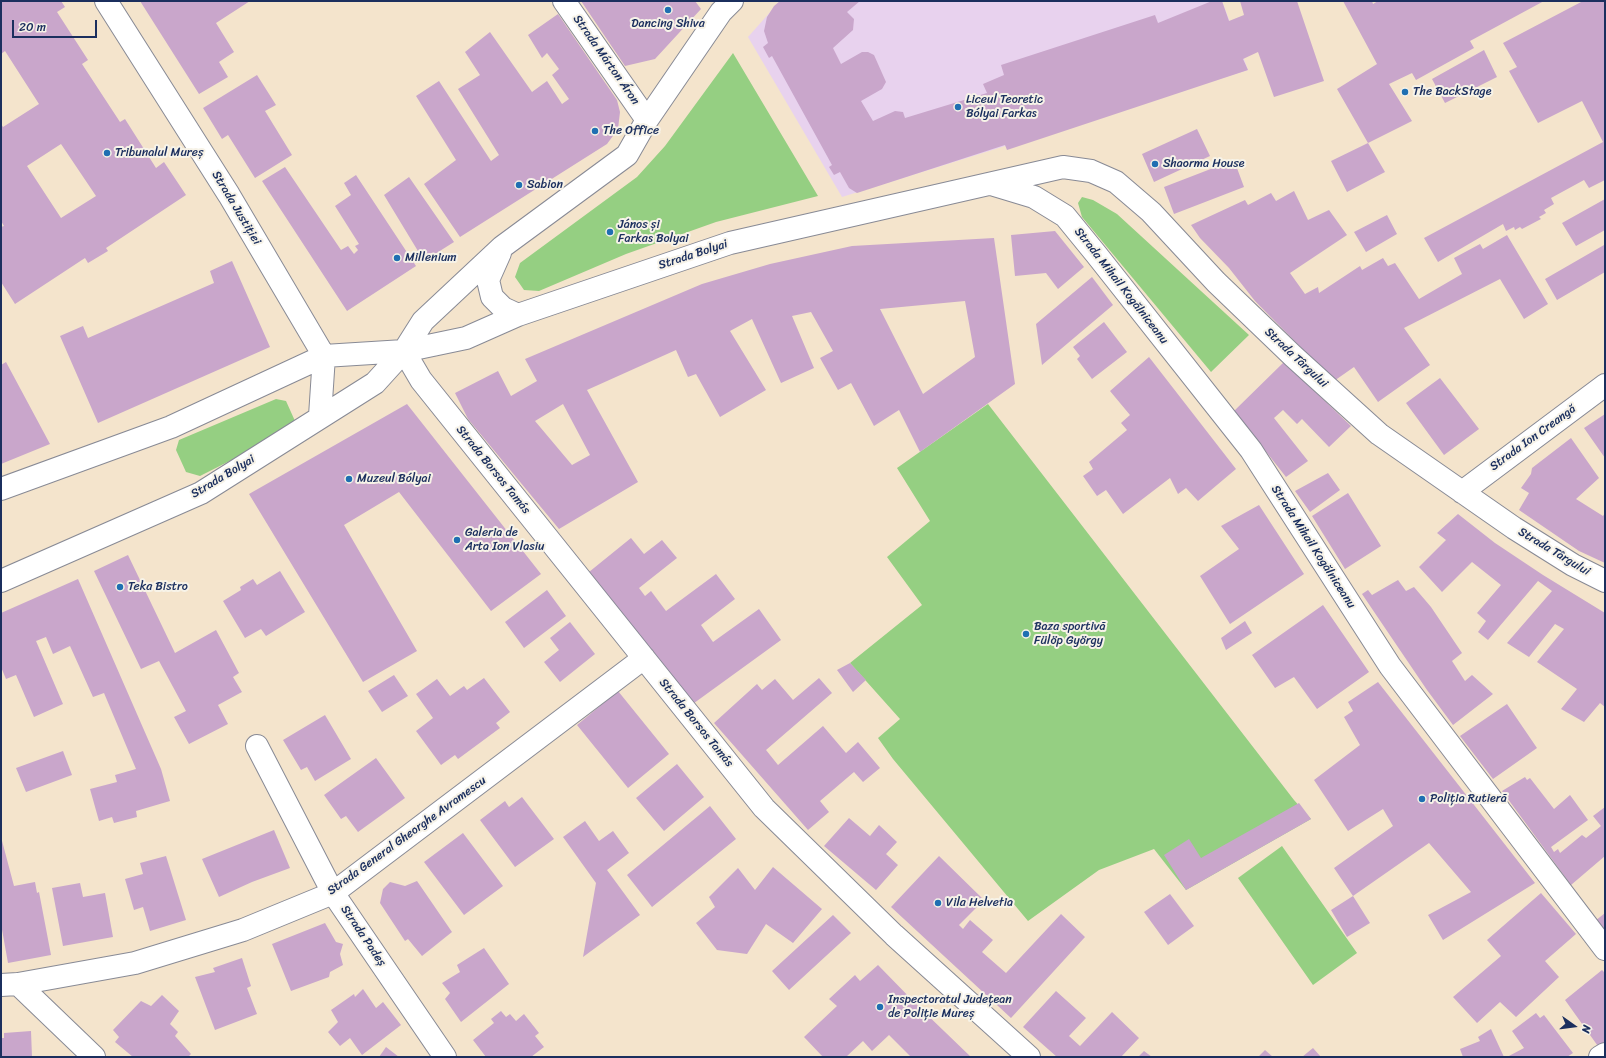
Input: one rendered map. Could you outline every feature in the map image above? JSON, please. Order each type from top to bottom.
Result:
[{"type":"street","name":"Strada Justiției","points":[[106,1],[229,195],[324,356]]},
{"type":"street","name":"Strada Márton Áron","points":[[564,1],[647,120]]},
{"type":"street","name":"Strada Bolyai","points":[[1,581],[201,493],[320,416],[375,383],[404,351],[423,321],[502,247],[627,155],[647,120],[721,12],[732,1]]},
{"type":"street","name":"Strada Târgului","points":[[990,183],[1064,167],[1091,171],[1116,182],[1151,212],[1216,282],[1293,356],[1379,434],[1462,492],[1573,566],[1605,581]]},
{"type":"street","name":"Strada Bolyai","points":[[1,489],[170,427],[324,356],[404,351],[466,338],[518,315],[730,243],[990,183]]},
{"type":"street","name":"Strada Mihail Kogălniceanu","points":[[990,183],[1034,197],[1065,216],[1092,249],[1251,450],[1390,666],[1605,949]]},
{"type":"street","points":[[502,247],[488,280],[492,297],[503,308],[518,315]]},
{"type":"street","name":"Strada Borsos Tamás","points":[[404,351],[420,380],[764,808],[894,935],[1029,1057]]},
{"type":"street","points":[[320,416],[324,356]]},
{"type":"street","name":"Strada Ion Creangă","points":[[1462,492],[1605,385]]},
{"type":"street","name":"Strada General Gheorghe Avramescu","points":[[9,984],[135,963],[243,930],[333,893],[644,658]]},
{"type":"street","name":"Strada Padeș","points":[[257,746],[333,893],[445,1057]]},
{"type":"street","points":[[9,984],[94,1057]]},
{"type":"street","points":[[1600,1057],[1605,1054]]},
{"type":"shaded area","name":"Liceul Teoretic Bólyai Farkas","points":[[780,1],[1222,1],[1248,70],[842,197],[748,37]]},
{"type":"green space","points":[[733,53],[818,196],[716,222],[626,254],[539,291],[524,290],[515,277],[520,263],[637,177],[665,146]]},
{"type":"green space","points":[[1082,197],[1093,200],[1117,214],[1249,335],[1211,372],[1082,217],[1078,203]]},
{"type":"green space","points":[[276,399],[286,401],[295,421],[289,431],[200,476],[186,472],[176,450],[179,440]]},
{"type":"green space","name":"Baza sportivă Fülöp György","points":[[988,404],[1294,800],[1311,819],[1186,890],[1154,849],[1099,870],[1028,921],[893,759],[878,738],[900,719],[850,663],[922,605],[887,557],[930,521],[897,468]]},
{"type":"green space","points":[[1282,846],[1357,953],[1313,985],[1238,878]]},
{"type":"building","name":"Tribunalul Mureș","points":[[1,1],[61,1],[65,7],[57,12],[88,60],[82,64],[120,122],[125,119],[156,168],[164,162],[186,195],[106,248],[108,251],[88,263],[85,258],[15,304],[1,282],[1,227],[4,226],[1,221],[1,124],[3,127],[39,104],[5,51],[1,54]],"holes":[[[61,144],[96,196],[61,218],[27,166]]]},
{"type":"building","points":[[140,1],[250,1],[216,23],[234,52],[219,62],[228,77],[199,94]]},
{"type":"building","points":[[581,1],[695,1],[701,9],[655,59],[625,66]]},
{"type":"building","name":"Liceul Teoretic Bólyai Farkas","points":[[780,1],[860,1],[847,12],[854,19],[853,30],[833,48],[841,64],[862,52],[868,52],[874,55],[886,82],[882,89],[861,101],[873,121],[895,111],[903,112],[905,118],[987,93],[983,84],[1004,75],[1001,65],[1155,15],[1158,23],[1212,1],[1222,1],[1229,21],[1244,15],[1240,1],[1297,1],[1324,81],[1274,97],[1258,52],[1243,59],[1248,70],[1007,150],[1005,145],[857,193],[849,188],[840,172],[834,175],[829,167],[832,165],[772,56],[769,58],[763,47],[768,43],[764,31],[767,17],[774,6]]},
{"type":"building","points":[[1343,1],[1372,1],[1373,4],[1378,1],[1544,1],[1470,41],[1474,48],[1416,80],[1412,73],[1389,84],[1412,121],[1368,143],[1337,89],[1377,64]]},
{"type":"building","points":[[1583,1],[1605,1],[1605,180],[1589,188],[1584,180],[1551,198],[1554,204],[1544,210],[1546,213],[1539,217],[1541,219],[1522,229],[1520,227],[1515,230],[1514,227],[1506,231],[1503,224],[1438,262],[1424,238],[1603,142],[1582,101],[1538,123],[1509,71],[1517,67],[1503,43]]},
{"type":"building","points":[[558,14],[617,100],[620,112],[618,129],[607,144],[460,237],[424,184],[456,160],[416,96],[439,81],[491,161],[499,155],[458,89],[480,75],[465,52],[490,32],[532,92],[547,81],[562,104],[569,99],[552,75],[559,69],[547,53],[542,58],[528,35]]},
{"type":"building","points":[[1484,50],[1497,77],[1445,103],[1432,79]]},
{"type":"building","points":[[257,75],[276,105],[265,111],[292,155],[255,178],[228,135],[222,139],[203,108]]},
{"type":"building","points":[[1197,129],[1210,156],[1154,182],[1142,154]]},
{"type":"building","points":[[1368,143],[1385,172],[1347,192],[1331,161]]},
{"type":"building","points":[[1234,160],[1244,187],[1174,214],[1164,187]]},
{"type":"building","points":[[285,167],[341,250],[348,246],[354,254],[358,250],[355,246],[359,244],[335,206],[351,195],[344,183],[356,175],[416,266],[347,311],[262,181]]},
{"type":"building","points":[[409,177],[454,242],[424,261],[384,195]]},
{"type":"building","points":[[1294,191],[1308,220],[1329,210],[1347,235],[1290,273],[1305,294],[1318,287],[1319,293],[1360,266],[1362,270],[1383,258],[1388,266],[1395,263],[1419,299],[1462,274],[1454,258],[1480,244],[1483,249],[1507,235],[1548,304],[1524,319],[1500,279],[1404,328],[1430,365],[1378,402],[1354,367],[1334,381],[1255,301],[1229,268],[1200,238],[1191,225],[1245,200],[1248,205],[1271,193],[1276,201]]},
{"type":"building","points":[[1605,199],[1605,230],[1576,246],[1562,223]]},
{"type":"building","points":[[1387,215],[1397,234],[1366,252],[1354,232]]},
{"type":"building","points":[[1055,231],[1084,267],[1058,289],[1046,273],[1015,276],[1011,235]]},
{"type":"building","points":[[994,238],[1015,384],[920,452],[899,410],[874,426],[851,383],[838,390],[820,358],[833,351],[811,312],[792,316],[814,368],[781,383],[752,319],[730,331],[766,390],[720,417],[696,374],[688,377],[676,350],[587,390],[638,482],[559,529],[468,419],[455,393],[498,371],[511,396],[537,381],[525,359],[702,284],[770,264],[852,246]],"holes":[[[965,301],[975,357],[923,394],[880,309]],[[563,404],[590,455],[572,465],[535,421]]]},
{"type":"building","points":[[1604,245],[1605,272],[1557,300],[1545,279]]},
{"type":"building","points":[[232,261],[270,347],[98,423],[60,336],[83,326],[88,338],[214,283],[210,271]]},
{"type":"building","points":[[1092,277],[1113,305],[1042,365],[1036,324]]},
{"type":"building","points":[[1104,322],[1127,352],[1092,379],[1077,359],[1080,356],[1073,347]]},
{"type":"building","points":[[1149,357],[1236,469],[1198,501],[1186,488],[1178,494],[1170,478],[1123,514],[1106,490],[1097,496],[1083,476],[1093,469],[1089,462],[1127,430],[1121,423],[1130,415],[1110,391]]},
{"type":"building","points":[[6,362],[50,444],[1,464],[1,365]]},
{"type":"building","points":[[1284,362],[1351,426],[1329,447],[1302,419],[1297,424],[1283,410],[1274,418],[1308,461],[1286,477],[1234,411]]},
{"type":"building","points":[[1440,378],[1479,429],[1444,455],[1406,403]]},
{"type":"building","points":[[407,404],[541,574],[491,611],[399,492],[344,525],[417,651],[363,682],[249,494]]},
{"type":"building","points":[[1605,414],[1605,458],[1584,428]]},
{"type":"building","points":[[1571,438],[1599,478],[1576,499],[1603,516],[1605,513],[1605,563],[1579,551],[1519,510],[1529,493],[1521,488],[1531,474],[1532,468]]},
{"type":"building","points":[[1328,473],[1340,490],[1310,512],[1295,491]]},
{"type":"building","points":[[1348,493],[1381,546],[1345,569],[1312,516]]},
{"type":"building","points":[[1259,505],[1304,574],[1230,624],[1200,576],[1239,549],[1221,526]]},
{"type":"building","points":[[1458,514],[1495,543],[1543,575],[1605,613],[1605,707],[1600,703],[1584,722],[1561,709],[1577,689],[1537,662],[1564,629],[1555,624],[1529,657],[1507,643],[1552,591],[1538,581],[1488,640],[1478,632],[1486,621],[1477,613],[1501,585],[1472,562],[1442,592],[1419,567],[1446,540],[1437,533]]},
{"type":"building","points":[[631,538],[644,554],[662,540],[677,558],[639,588],[645,596],[651,591],[666,611],[716,574],[735,599],[701,625],[713,642],[759,609],[781,640],[690,706],[589,572]]},
{"type":"building","points":[[128,555],[175,653],[216,630],[239,673],[233,677],[242,692],[218,705],[228,724],[189,744],[174,717],[186,711],[159,661],[141,669],[94,571]]},
{"type":"building","points":[[280,571],[305,612],[266,636],[261,629],[245,638],[223,601],[241,590],[240,587],[253,579],[257,585]]},
{"type":"building","points":[[78,579],[161,769],[170,801],[136,811],[137,817],[114,823],[112,817],[99,821],[90,789],[117,782],[115,775],[136,769],[104,693],[93,697],[70,646],[53,654],[46,637],[36,641],[63,704],[34,717],[16,675],[6,679],[1,667],[1,613]]},
{"type":"building","points":[[1398,580],[1406,591],[1414,587],[1431,607],[1462,653],[1452,661],[1465,681],[1472,675],[1493,694],[1453,725],[1427,690],[1362,594],[1368,590],[1372,595]]},
{"type":"building","points":[[547,590],[566,616],[524,648],[505,622]]},
{"type":"building","points":[[1323,605],[1369,672],[1317,709],[1294,677],[1275,688],[1252,655]]},
{"type":"building","points":[[1245,621],[1252,633],[1226,650],[1221,638]]},
{"type":"building","points":[[570,622],[595,654],[560,682],[544,662],[559,650],[550,638]]},
{"type":"building","points":[[850,663],[866,680],[853,692],[837,670]]},
{"type":"building","points":[[394,675],[408,696],[382,712],[368,691]]},
{"type":"building","points":[[484,678],[510,712],[496,723],[500,728],[458,759],[455,755],[441,765],[416,731],[433,718],[416,694],[437,679],[450,696],[464,686],[467,690]]},
{"type":"building","points":[[819,678],[832,693],[766,750],[778,765],[823,726],[846,753],[858,742],[880,768],[863,782],[854,772],[820,801],[829,812],[808,830],[714,723],[757,684],[762,690],[775,679],[793,700]]},
{"type":"building","points":[[1378,682],[1535,883],[1443,940],[1428,915],[1471,892],[1429,843],[1353,896],[1334,868],[1393,826],[1383,809],[1348,831],[1314,780],[1360,745],[1344,717],[1353,711],[1348,702]]},
{"type":"building","points":[[618,691],[669,754],[628,788],[577,725]]},
{"type":"building","points":[[1507,704],[1537,748],[1493,779],[1460,736]]},
{"type":"building","points":[[325,715],[351,759],[315,781],[307,767],[301,770],[283,740]]},
{"type":"building","points":[[63,751],[72,775],[26,792],[16,768]]},
{"type":"building","points":[[376,758],[405,798],[358,832],[346,816],[341,819],[324,795]]},
{"type":"building","points":[[677,764],[704,797],[664,831],[636,798]]},
{"type":"building","points":[[1525,777],[1527,780],[1530,778],[1554,809],[1570,795],[1588,820],[1551,847],[1554,852],[1558,849],[1560,853],[1582,835],[1586,838],[1601,826],[1593,816],[1605,807],[1605,856],[1571,885],[1502,791]]},
{"type":"building","points":[[522,797],[554,839],[515,867],[480,820],[505,801],[509,807]]},
{"type":"building","points":[[1299,803],[1311,819],[1186,890],[1164,855],[1189,839],[1201,858]]},
{"type":"building","points":[[710,806],[736,839],[652,907],[627,875]]},
{"type":"building","points":[[849,818],[870,836],[879,825],[897,842],[886,854],[898,865],[876,890],[824,846]]},
{"type":"building","points":[[585,821],[599,841],[613,831],[629,853],[607,870],[640,915],[583,957],[596,883],[563,837]]},
{"type":"building","points":[[274,830],[290,868],[252,882],[219,897],[202,859]]},
{"type":"building","points":[[463,833],[503,886],[464,915],[424,862]]},
{"type":"building","points":[[1,837],[14,886],[35,882],[37,893],[39,892],[51,955],[8,963],[1,924]]},
{"type":"building","points":[[166,856],[186,920],[150,931],[143,907],[134,910],[125,879],[143,874],[140,863]]},
{"type":"building","points":[[939,856],[984,900],[959,925],[963,929],[970,920],[993,940],[982,952],[1006,973],[1061,914],[1085,937],[1011,1018],[891,907]]},
{"type":"building","points":[[773,867],[822,909],[793,943],[766,924],[747,954],[717,950],[696,923],[715,907],[709,897],[738,868],[755,890]]},
{"type":"building","points":[[417,881],[452,932],[422,956],[408,939],[405,941],[380,903],[383,889],[390,882],[405,886]]},
{"type":"building","points":[[80,883],[83,897],[105,893],[113,937],[63,946],[52,888]]},
{"type":"building","points":[[1541,893],[1576,934],[1545,961],[1559,977],[1516,1017],[1500,1002],[1477,1023],[1453,997],[1501,956],[1487,940]]},
{"type":"building","points":[[1170,894],[1194,926],[1168,945],[1144,912]]},
{"type":"building","points":[[1353,896],[1370,923],[1347,937],[1331,910]]},
{"type":"building","points":[[1605,913],[1605,934],[1595,921]]},
{"type":"building","points":[[833,915],[851,933],[789,990],[772,971]]},
{"type":"building","points":[[325,923],[336,942],[343,944],[340,954],[343,965],[330,972],[329,977],[291,991],[272,944]]},
{"type":"building","points":[[484,948],[509,984],[461,1022],[445,999],[450,993],[442,983],[460,972],[457,965]]},
{"type":"building","points":[[242,958],[251,986],[247,988],[257,1014],[215,1030],[195,977],[215,972],[213,968]]},
{"type":"building","points":[[878,965],[971,1057],[911,1057],[889,1035],[872,1051],[863,1041],[846,1057],[823,1057],[804,1037],[837,1006],[829,999],[855,975],[860,981]]},
{"type":"building","points":[[1602,970],[1605,973],[1605,1045],[1600,1049],[1565,1000]]},
{"type":"building","points":[[363,989],[376,1008],[383,1002],[401,1025],[362,1055],[350,1038],[340,1046],[328,1032],[338,1022],[331,1010],[354,994],[355,997]]},
{"type":"building","points":[[1056,991],[1086,1018],[1069,1036],[1080,1046],[1112,1012],[1139,1038],[1121,1057],[1057,1057],[1023,1027]]},
{"type":"building","points":[[162,995],[179,1011],[170,1024],[178,1032],[175,1036],[191,1054],[188,1057],[133,1057],[115,1042],[119,1037],[113,1030],[141,1001],[151,1006]]},
{"type":"building","points":[[501,1011],[506,1017],[510,1014],[516,1021],[524,1014],[539,1033],[535,1036],[544,1047],[531,1057],[486,1057],[473,1040],[494,1023],[491,1019]]},
{"type":"building","points":[[1536,1013],[1540,1018],[1544,1015],[1573,1053],[1567,1057],[1507,1057],[1524,1048],[1512,1031]]},
{"type":"building","points":[[1491,1029],[1504,1057],[1463,1057],[1460,1049],[1480,1041],[1478,1037]]},
{"type":"building","points":[[31,1031],[32,1057],[1,1057],[1,1038],[4,1038],[4,1033]]},
{"type":"building","points":[[386,1047],[399,1057],[379,1057]]},
{"type":"building","points":[[1313,1048],[1321,1057],[1302,1057]]},
{"type":"building","points":[[1265,1050],[1273,1057],[1258,1057]]},
{"type":"building","points":[[1144,1051],[1152,1057],[1138,1057]]},
{"type":"place","name":"Dancing Shiva","points":[[668,10]]},
{"type":"place","name":"The BackStage","points":[[1405,92]]},
{"type":"place","name":"Liceul Teoretic Bólyai Farkas","points":[[958,107]]},
{"type":"place","name":"The Office","points":[[595,131]]},
{"type":"place","name":"Tribunalul Mureș","points":[[107,153]]},
{"type":"place","name":"Shaorma House","points":[[1155,164]]},
{"type":"place","name":"Sabion","points":[[519,185]]},
{"type":"place","name":"János și Farkas Bolyai","points":[[610,232]]},
{"type":"place","name":"Millenium","points":[[397,258]]},
{"type":"place","name":"Muzeul Bólyai","points":[[349,479]]},
{"type":"place","name":"Galeria de Arta Ion Vlasiu","points":[[457,540]]},
{"type":"place","name":"Teka Bistro","points":[[120,587]]},
{"type":"place","name":"Baza sportivă Fülöp György","points":[[1026,634]]},
{"type":"place","name":"Poliția Rutieră","points":[[1422,799]]},
{"type":"place","name":"Vila Helvetia","points":[[938,903]]},
{"type":"place","name":"Inspectoratul Județean de Poliție Mureș","points":[[880,1007]]}]
